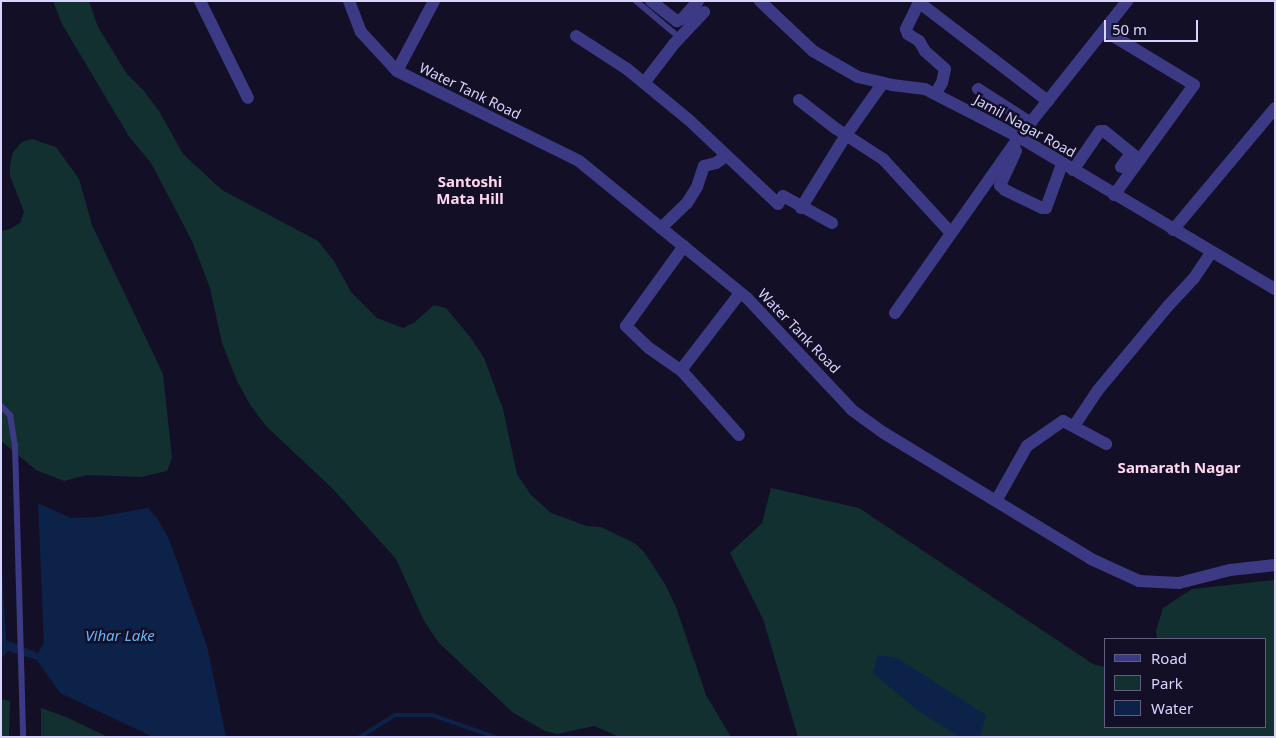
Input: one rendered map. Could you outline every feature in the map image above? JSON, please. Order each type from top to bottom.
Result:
[{"type":"street","points":[[200,1],[248,98]]},
{"type":"street","name":"Water Tank Road","points":[[349,1],[361,32],[397,71],[578,161],[740,293],[825,379],[852,410],[884,433],[1091,559],[1139,581],[1179,583],[1230,570],[1275,565]]},
{"type":"street","points":[[397,71],[434,1]]},
{"type":"street","points":[[651,1],[671,19],[677,21],[701,6]]},
{"type":"street","name":"Jamil Nagar Road","points":[[760,1],[813,51],[858,77],[882,83],[925,89],[935,94],[1020,138],[1211,253],[1275,289]]},
{"type":"street","points":[[895,313],[1031,123],[1128,1]]},
{"type":"street","points":[[935,94],[942,83],[945,69],[925,51],[919,41],[908,34],[906,29],[917,6],[921,4],[1051,99]]},
{"type":"street","points":[[931,4],[1051,99]]},
{"type":"street","points":[[644,83],[680,38],[701,6]]},
{"type":"street","points":[[1105,31],[1194,85],[1135,156],[1114,195]]},
{"type":"street","points":[[576,36],[627,69],[689,120],[778,204],[783,196],[801,208],[832,223]]},
{"type":"street","points":[[801,208],[846,135],[882,83]]},
{"type":"street","points":[[978,89],[1031,123]]},
{"type":"street","points":[[799,100],[846,135],[883,159],[951,233]]},
{"type":"street","points":[[1173,230],[1275,108]]},
{"type":"street","points":[[1020,138],[1000,185],[1005,190],[1046,208],[1067,167],[1100,132],[1104,131],[1135,156]]},
{"type":"street","points":[[661,228],[687,203],[697,187],[704,166],[716,163],[726,156]]},
{"type":"street","points":[[1121,167],[1135,156]]},
{"type":"street","points":[[684,246],[626,326],[649,348],[681,370],[739,435]]},
{"type":"street","points":[[1074,426],[1098,390],[1168,306],[1194,278],[1211,253]]},
{"type":"street","points":[[681,370],[740,293]]},
{"type":"street","points":[[996,501],[1027,446],[1063,420],[1106,444]]},
{"type":"lane","points":[[636,1],[680,38]]},
{"type":"lane","points":[[1,406],[10,415],[15,445],[23,737]]},
{"type":"green space","points":[[53,1],[89,1],[98,27],[127,74],[144,91],[159,111],[183,154],[222,190],[318,241],[334,261],[351,292],[377,318],[403,328],[415,322],[434,305],[446,308],[471,338],[484,358],[503,409],[517,474],[531,495],[551,513],[587,526],[601,527],[636,544],[644,552],[665,584],[676,607],[706,695],[731,737],[620,737],[594,726],[557,734],[545,731],[512,712],[439,643],[424,621],[396,559],[333,489],[267,427],[251,406],[237,381],[222,343],[210,288],[192,241],[151,163],[130,138],[62,24]]},
{"type":"green space","points":[[32,139],[56,147],[79,179],[92,225],[163,374],[172,458],[167,471],[141,477],[87,475],[64,481],[36,470],[1,441],[1,231],[10,229],[20,223],[24,212],[10,176],[10,165],[13,152],[22,142]]},
{"type":"green space","points":[[771,488],[859,508],[1093,664],[1104,667],[1104,728],[1266,728],[1266,638],[1157,638],[1156,631],[1163,608],[1192,589],[1275,580],[1275,737],[798,737],[763,619],[730,553],[762,523]]},
{"type":"green space","points":[[1,699],[10,701],[9,737],[1,737]]},
{"type":"green space","points":[[41,708],[66,717],[108,737],[41,737]]},
{"type":"water","name":"Vihar Lake","points":[[38,503],[71,518],[97,517],[148,508],[157,518],[169,539],[207,646],[226,737],[153,737],[60,693],[37,660],[8,651],[1,659],[1,552],[6,640],[38,653],[44,643]]},
{"type":"water","points":[[878,655],[897,658],[986,715],[981,735],[960,737],[917,710],[873,673]]},
{"type":"waterway","points":[[360,737],[395,715],[432,715],[495,737]]},
{"type":"district","name":"Santoshi Mata Hill","points":[[470,190]]},
{"type":"district","name":"Samarath Nagar","points":[[1179,468]]}]
